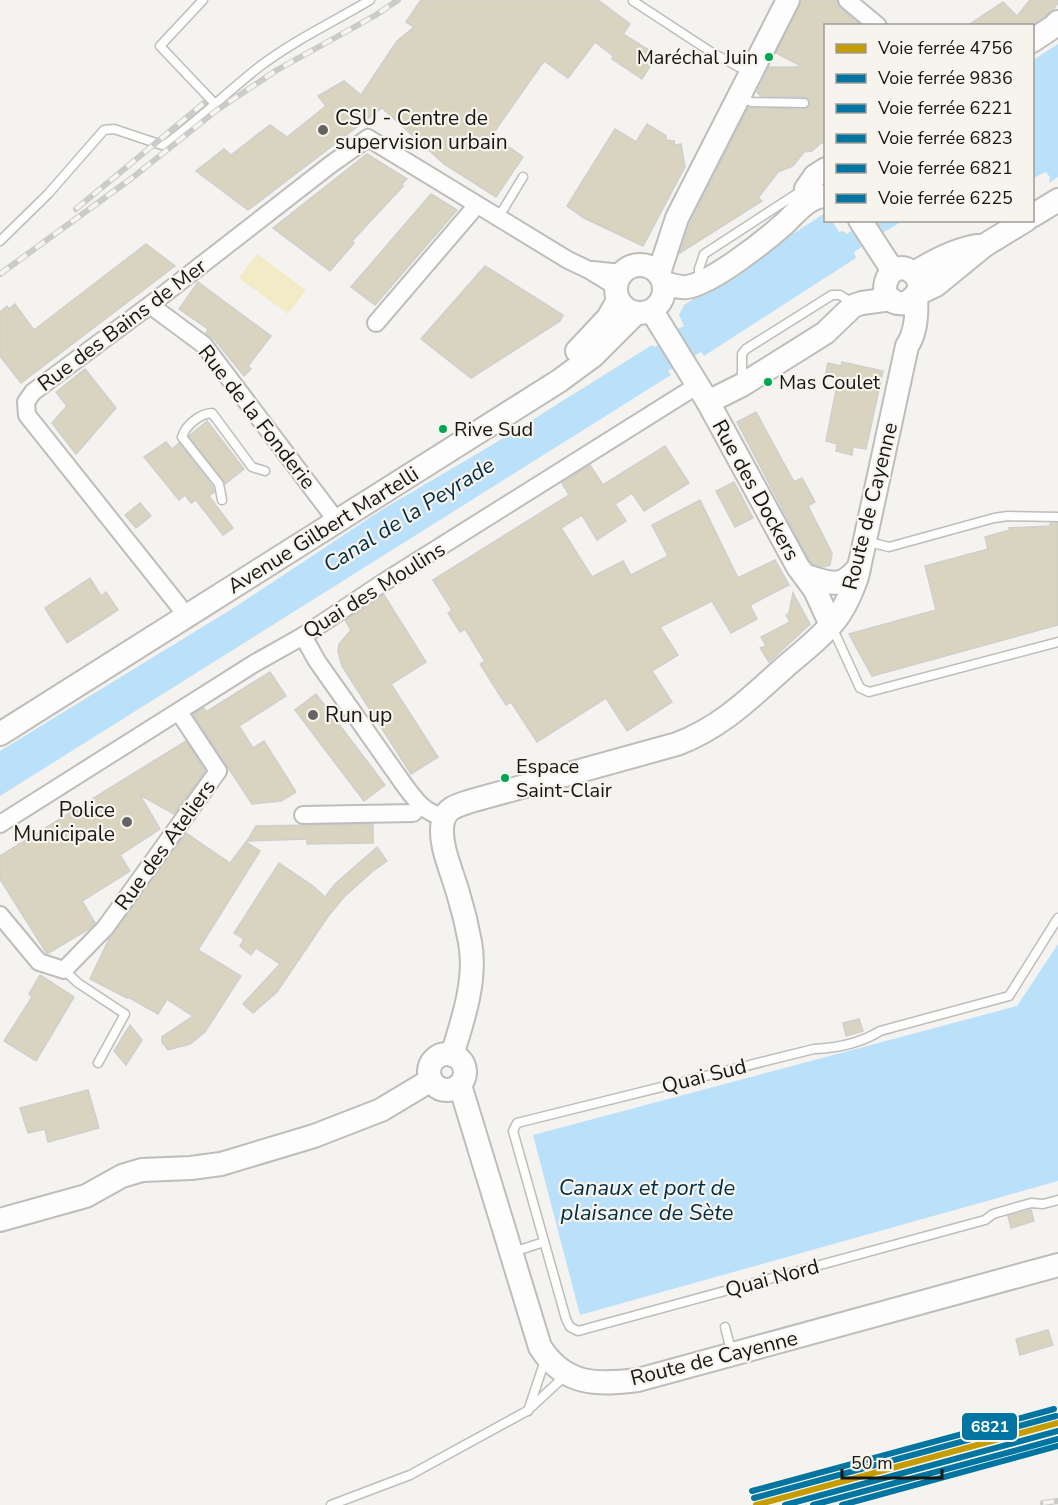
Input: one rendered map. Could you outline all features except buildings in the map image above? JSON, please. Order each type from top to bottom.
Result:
[{"type":"street","points":[[623,281],[629,311],[644,312],[657,307],[664,296],[661,278],[677,218],[788,0]]},
{"type":"street","points":[[847,0],[876,24]]},
{"type":"street","points":[[1034,40],[1058,22]]},
{"type":"street","name":"Rue des Bains de Mer","points":[[179,606],[27,415],[26,402],[33,392],[368,138],[477,205]]},
{"type":"street","points":[[623,281],[646,265],[661,278],[687,287],[712,276],[767,239],[807,202],[816,197],[819,191],[815,176],[824,170]]},
{"type":"street","points":[[1034,215],[1058,200]]},
{"type":"street","points":[[376,323],[477,205],[568,261],[623,281]]},
{"type":"street","name":"Avenue Gilbert Martelli","points":[[0,720],[504,403],[564,362],[608,318],[623,281],[655,247],[677,218]]},
{"type":"street","points":[[861,222],[901,285],[936,285],[985,245],[1023,222]]},
{"type":"street","name":"Quai des Moulins","points":[[0,824],[255,663],[303,636],[384,582],[698,385],[742,385],[825,333],[853,306],[901,285]]},
{"type":"street","name":"Route de Cayenne","points":[[444,817],[450,808],[471,801],[697,737],[715,727],[744,704],[831,625],[851,593],[859,567],[907,346],[911,340],[917,311],[901,285]]},
{"type":"street","name":"Rue de la Fonderie","points":[[150,305],[204,345],[330,512]]},
{"type":"street","name":"Avenue Gilbert Martelli","points":[[0,734],[559,381],[593,356],[644,312]]},
{"type":"street","name":"Rue des Dockers","points":[[644,312],[665,331],[698,385],[798,567],[815,590],[831,625]]},
{"type":"street","name":"Rue des Dockers","points":[[806,576],[840,583],[847,580],[859,567]]},
{"type":"street","points":[[303,636],[316,661],[420,806],[432,814],[444,817],[442,829],[445,847],[461,900],[471,951],[471,979],[462,1024],[452,1055],[445,1054],[433,1060],[430,1066],[430,1080]]},
{"type":"street","name":"Rue des Ateliers","points":[[64,970],[105,928],[218,771],[179,712]]},
{"type":"street","points":[[303,815],[413,813],[420,806]]},
{"type":"street","points":[[0,915],[39,962],[64,970]]},
{"type":"street","name":"Route de Cayenne","points":[[452,1055],[459,1058],[463,1064],[465,1071],[460,1085],[540,1347],[556,1367],[582,1380],[596,1383],[638,1380],[1058,1265]]},
{"type":"street","points":[[430,1080],[441,1089],[447,1090],[460,1085]]},
{"type":"street","points":[[0,1220],[86,1196],[122,1176],[142,1170],[221,1164],[314,1136],[381,1110],[430,1080]]},
{"type":"lane","points":[[203,0],[160,46],[216,105]]},
{"type":"lane","points":[[0,241],[48,194],[104,130],[114,129],[162,145],[189,128],[259,67],[370,0]]},
{"type":"lane","points":[[633,1],[711,52],[751,74]]},
{"type":"lane","points":[[740,96],[751,102],[804,103]]},
{"type":"lane","points":[[498,218],[523,177]]},
{"type":"lane","points":[[222,500],[219,484],[182,437],[185,428],[204,414],[212,413],[252,467],[265,471]]},
{"type":"lane","points":[[865,541],[889,547],[994,518],[1058,517]]},
{"type":"lane","points":[[831,625],[860,688],[868,692],[1058,642]]},
{"type":"lane","name":"Quai Sud","points":[[544,1242],[513,1131],[517,1123],[814,1048],[831,1048],[870,1037],[880,1031],[1009,996],[1058,918]]},
{"type":"lane","points":[[64,970],[78,983],[125,1014],[98,1063]]},
{"type":"lane","name":"Quai Nord","points":[[544,1242],[566,1318],[570,1328],[578,1331],[985,1220],[993,1214],[1031,1203],[1043,1204],[1058,1200]]},
{"type":"lane","points":[[510,1253],[544,1242]]},
{"type":"lane","points":[[725,1327],[733,1354]]},
{"type":"lane","points":[[528,1411],[546,1357]]},
{"type":"lane","points":[[331,1505],[347,1502],[410,1475],[528,1411],[567,1374]]},
{"type":"shaded area","points":[[257,254],[306,290],[288,314],[239,278]]},
{"type":"water","points":[[1058,44],[1058,177],[1049,183],[1050,177],[1046,172],[1034,178],[1034,59]]},
{"type":"water","name":"Canal de la Peyrade","points":[[824,214],[824,222],[833,222],[839,232],[843,231],[847,234],[863,222],[901,222],[882,233],[891,248],[866,244],[854,252],[856,258],[704,356],[701,352],[668,371],[671,375],[0,796],[0,751],[235,607],[383,509],[492,445],[652,345],[655,347],[658,345],[657,340],[684,326],[679,315],[684,305]]},
{"type":"water","name":"Canaux et port de plaisance de Sète","points":[[1058,944],[1058,1181],[580,1315],[533,1135],[1017,1006]]},
{"type":"railway","points":[[0,274],[132,178],[217,110],[277,70],[376,15],[398,0]]},
{"type":"railway","points":[[76,209],[204,103]]},
{"type":"railway","points":[[807,1505],[887,1477]]},
{"type":"railway","points":[[1043,1503],[1058,1501]]},
{"type":"rail line","name":"6821","points":[[752,1491],[1054,1409]]},
{"type":"rail line","name":"6221","points":[[754,1498],[1056,1416]]},
{"type":"rail line","name":"4756","points":[[756,1505],[1058,1423]]},
{"type":"rail line","name":"9836","points":[[785,1505],[1058,1431]]},
{"type":"rail line","name":"6823","points":[[813,1505],[1058,1439]]},
{"type":"rail line","name":"6225","points":[[842,1505],[1058,1446]]},
{"type":"place","name":"Maréchal Juin","points":[[769,57]]},
{"type":"place","name":"CSU - Centre de supervision urbain","points":[[323,130]]},
{"type":"place","name":"Mas Coulet","points":[[768,382]]},
{"type":"place","name":"Rive Sud","points":[[443,429]]},
{"type":"place","name":"Run up","points":[[313,715]]},
{"type":"place","name":"Espace Saint-Clair","points":[[505,778]]},
{"type":"place","name":"Police Municipale","points":[[127,822]]}]
